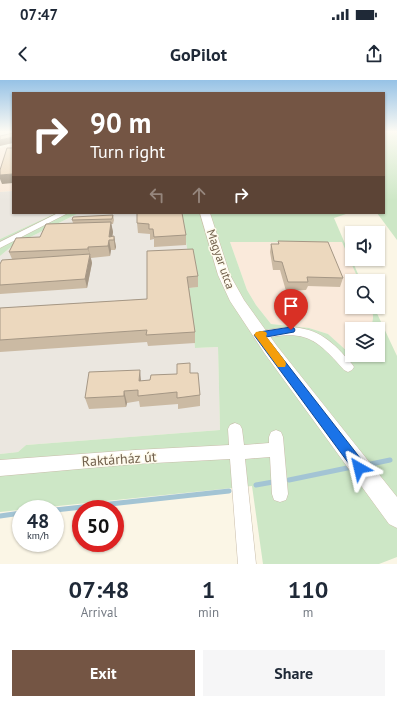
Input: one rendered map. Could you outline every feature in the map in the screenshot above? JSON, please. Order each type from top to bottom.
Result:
[{"type":"main road","name":"Magyar utca","points":[[205,214],[228,284],[237,301],[259,335],[397,516]]},
{"type":"street","points":[[0,245],[62,214]]},
{"type":"street","points":[[259,335],[282,330],[297,330],[309,333],[326,342],[348,367]]},
{"type":"street","points":[[235,429],[247,564]]},
{"type":"street","name":"Raktárház út","points":[[0,468],[135,457],[238,451],[276,444],[280,494]]},
{"type":"shaded area","points":[[0,155],[12,155],[12,191],[0,192]]},
{"type":"shaded area","points":[[12,191],[12,214],[54,214],[0,239],[0,192]]},
{"type":"shaded area","points":[[77,214],[181,214],[198,287],[188,288],[195,348],[218,347],[220,430],[26,445],[18,452],[0,454],[0,256],[12,246]]},
{"type":"shaded area","points":[[230,242],[342,242],[345,249],[345,266],[352,266],[356,274],[345,274],[345,314],[374,314],[373,322],[345,322],[345,349],[328,334],[309,328],[271,324],[256,305],[247,290]]},
{"type":"green space","points":[[385,155],[397,155],[397,240],[378,214],[385,214]]},
{"type":"green space","points":[[54,214],[77,214],[12,246],[0,256],[0,239]]},
{"type":"green space","points":[[181,214],[346,214],[334,218],[345,244],[345,249],[342,242],[230,242],[247,290],[256,305],[271,324],[309,328],[328,334],[345,349],[345,362],[385,362],[385,330],[397,356],[397,557],[379,564],[263,564],[252,486],[116,500],[72,500],[72,505],[64,505],[64,500],[12,500],[12,511],[0,512],[0,454],[18,452],[26,445],[220,430],[218,347],[195,348],[188,288],[197,287],[189,259]]},
{"type":"green space","points":[[352,266],[355,266],[358,274],[356,274]]},
{"type":"green space","points":[[373,314],[377,314],[381,322],[372,322]]},
{"type":"building","points":[[5,155],[12,155],[12,174],[0,175]]},
{"type":"building","points":[[137,214],[182,214],[186,235],[154,237],[153,229],[149,229],[149,224],[137,223]]},
{"type":"building","points":[[113,215],[112,219],[72,220],[73,217]]},
{"type":"building","points":[[111,222],[109,237],[114,236],[114,240],[109,240],[108,246],[88,247],[88,249],[9,252],[16,238],[40,237],[46,224]]},
{"type":"building","points":[[278,241],[328,242],[343,278],[307,277],[308,282],[288,282],[282,262],[274,261],[271,244],[279,244]]},
{"type":"building","points":[[193,249],[198,276],[187,277],[195,332],[146,335],[147,330],[0,340],[0,308],[147,299],[147,251]]},
{"type":"building","points":[[90,254],[85,279],[0,285],[0,264],[2,260]]},
{"type":"building","points":[[190,363],[190,373],[198,373],[200,395],[177,398],[177,392],[138,396],[138,390],[124,391],[124,396],[85,398],[89,372],[140,370],[139,381],[150,380],[151,375],[177,374],[177,364]]},
{"type":"waterway","points":[[366,465],[390,460]]},
{"type":"waterway","points":[[289,480],[352,467]]},
{"type":"waterway","points":[[256,485],[273,482]]},
{"type":"waterway","points":[[64,509],[229,491]]},
{"type":"waterway","points":[[0,516],[12,514]]},
{"type":"slow traffic","points":[[262,334],[259,335],[281,364]]},
{"type":"route","points":[[291,330],[282,330],[259,335],[359,468]]}]
